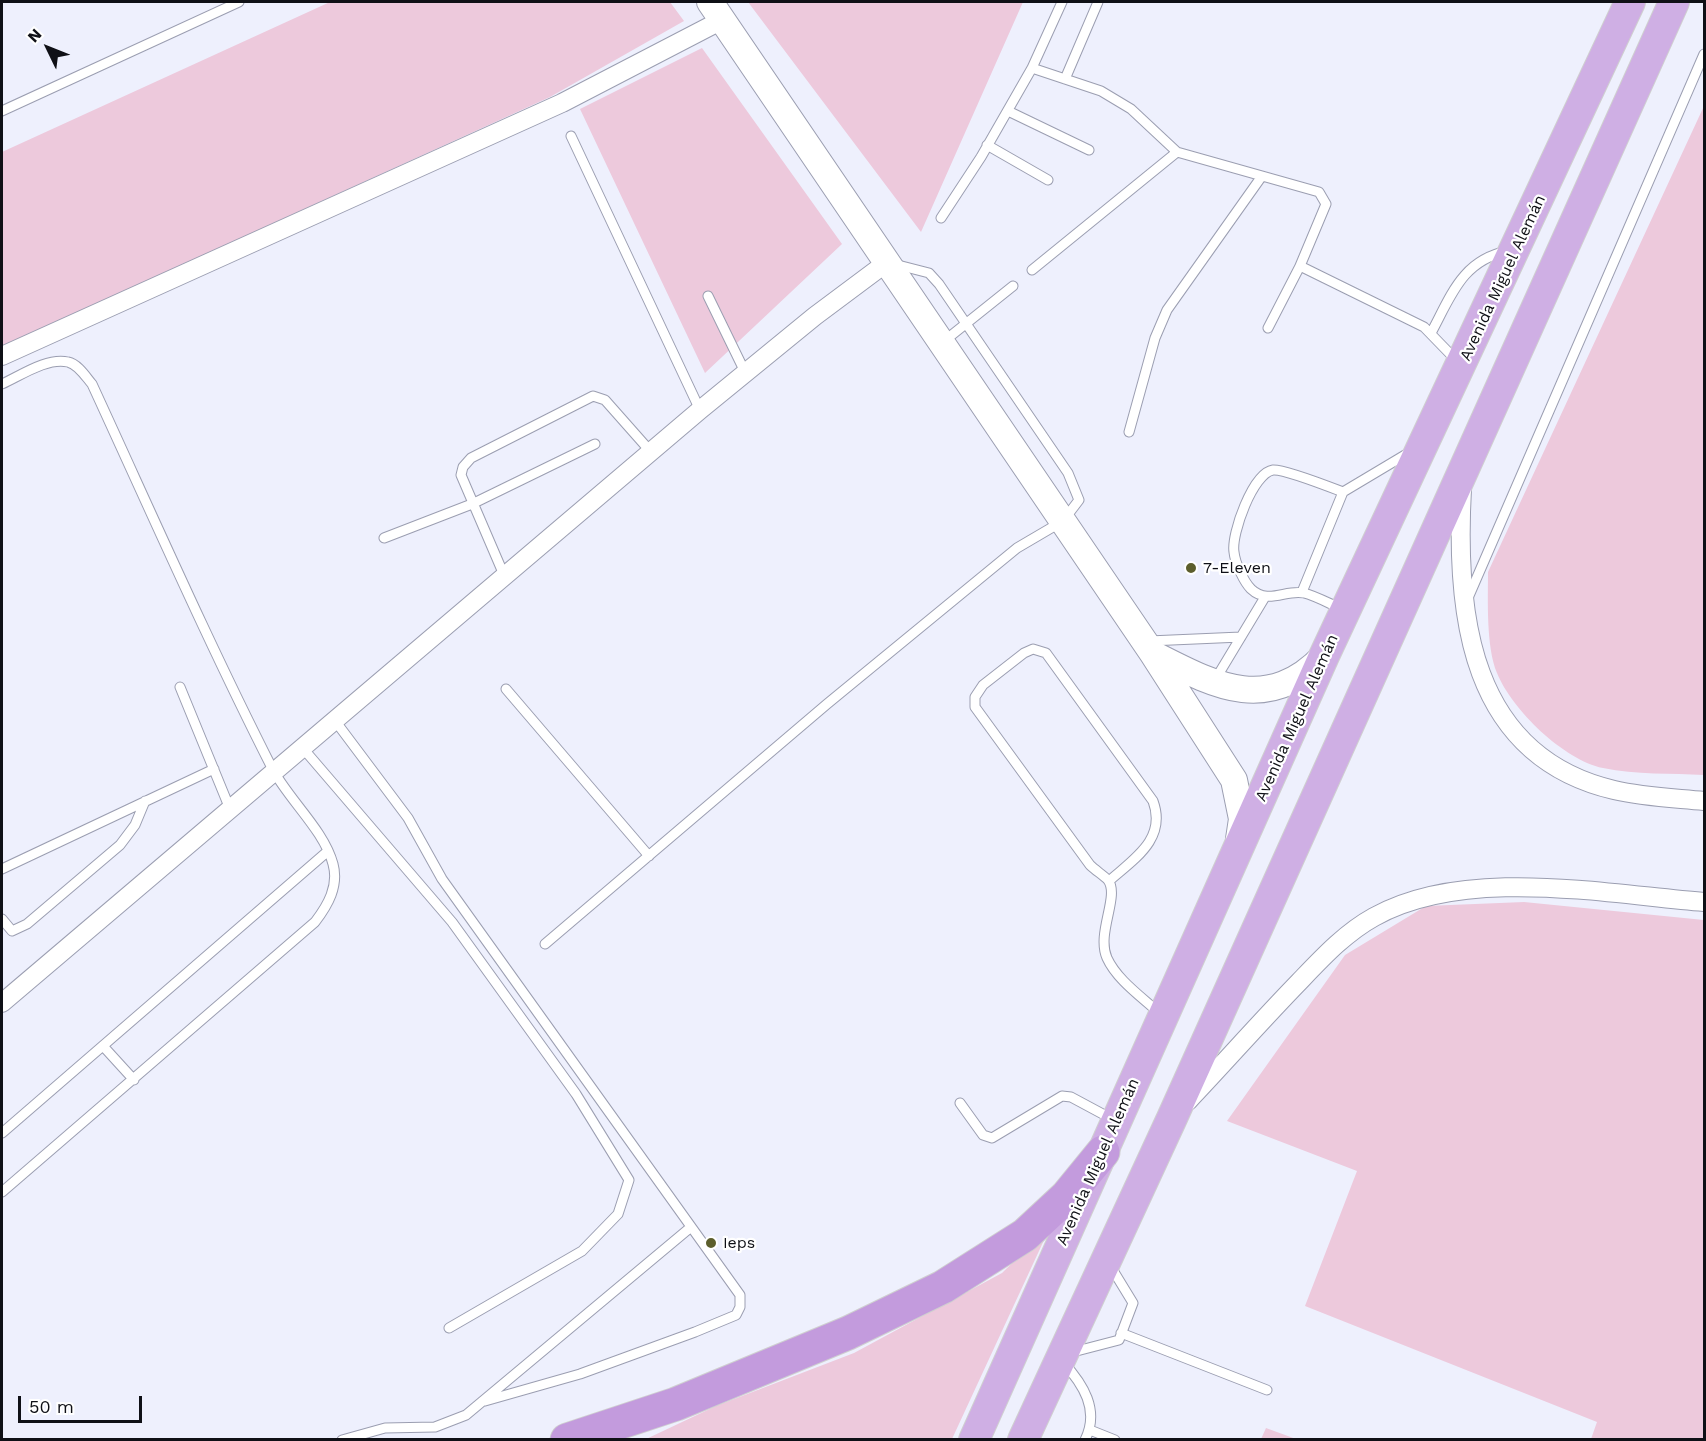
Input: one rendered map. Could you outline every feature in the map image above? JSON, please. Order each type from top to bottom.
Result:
[{"type":"highway","name":"Avenida Miguel Alemán","points":[[974,1440],[1324,656],[1462,366],[1630,2]]},
{"type":"highway","points":[[1023,1440],[1172,1118],[1674,2]]},
{"type":"highway","points":[[567,1440],[676,1404],[848,1333],[896,1311],[973,1270],[1017,1241],[1047,1217],[1103,1152]]},
{"type":"highway","points":[[624,1440],[676,1404]]},
{"type":"main road","points":[[716,11],[1149,648],[1234,780],[1242,819],[1236,856]]},
{"type":"main road","points":[[1149,648],[1213,684],[1244,690],[1276,686],[1302,676],[1324,656]]},
{"type":"street","points":[[2,356],[562,103],[716,11]]},
{"type":"street","points":[[2,1003],[333,718],[700,410],[886,263]]},
{"type":"street","points":[[1463,474],[1461,539],[1466,603],[1477,666],[1489,694],[1508,724],[1539,756],[1575,776],[1612,789],[1704,801]]},
{"type":"street","points":[[1172,1118],[1332,948],[1374,917],[1413,900],[1472,889],[1524,887],[1704,902]]},
{"type":"lane","points":[[2,111],[239,2]]},
{"type":"lane","points":[[941,218],[1008,111],[1032,68],[1062,2]]},
{"type":"lane","points":[[1065,79],[1098,2]]},
{"type":"lane","points":[[1466,603],[1704,54]]},
{"type":"lane","points":[[1032,68],[1101,91],[1131,109],[1177,152],[1319,192],[1326,204],[1300,266],[1268,328]]},
{"type":"lane","points":[[1008,111],[1089,150]]},
{"type":"lane","points":[[571,136],[700,410]]},
{"type":"lane","points":[[987,145],[1048,180]]},
{"type":"lane","points":[[1032,270],[1177,152]]},
{"type":"lane","points":[[1129,432],[1155,338],[1167,310],[1262,176]]},
{"type":"lane","points":[[1431,333],[1467,270],[1489,255],[1516,249]]},
{"type":"lane","points":[[545,944],[1017,548],[1063,521],[1079,500],[1077,489],[1068,472],[929,273],[910,266],[886,263]]},
{"type":"lane","points":[[1300,266],[1418,324],[1431,333],[1462,366]]},
{"type":"lane","points":[[941,344],[1013,286]]},
{"type":"lane","points":[[708,296],[746,372]]},
{"type":"lane","points":[[2,384],[47,363],[69,362],[83,372],[92,384],[195,609],[274,771],[328,851],[335,875],[327,907],[315,922],[2,1192]]},
{"type":"lane","points":[[504,575],[461,475],[463,467],[471,458],[593,396],[605,400],[651,452]]},
{"type":"lane","points":[[1302,592],[1343,492],[1425,443]]},
{"type":"lane","points":[[384,538],[472,504],[595,444]]},
{"type":"lane","points":[[1343,492],[1276,470],[1260,477],[1237,527],[1233,552],[1240,571],[1251,589],[1265,597],[1302,592],[1346,610]]},
{"type":"lane","points":[[1213,684],[1265,597]]},
{"type":"lane","points":[[1149,648],[1241,638]]},
{"type":"lane","points":[[1109,881],[1147,847],[1157,824],[1157,812],[1153,801],[1046,653],[1034,650],[1024,653],[983,685],[975,697],[975,707],[1090,865],[1109,881],[1113,897],[1105,922],[1105,951],[1108,960],[1126,982],[1163,1017]]},
{"type":"lane","points":[[180,687],[230,809]]},
{"type":"lane","points":[[506,689],[649,856]]},
{"type":"lane","points":[[333,718],[408,818],[442,879],[740,1295],[741,1307],[735,1315],[580,1374],[484,1401]]},
{"type":"lane","points":[[301,746],[452,922],[576,1094],[629,1180],[618,1214],[582,1251],[449,1328]]},
{"type":"lane","points":[[2,869],[214,769]]},
{"type":"lane","points":[[2,919],[12,931],[27,924],[120,845],[135,825],[145,801]]},
{"type":"lane","points":[[2,1133],[328,851]]},
{"type":"lane","points":[[103,1046],[134,1080]]},
{"type":"lane","points":[[960,1103],[983,1135],[992,1138],[1062,1096],[1071,1096],[1117,1121]]},
{"type":"lane","points":[[342,1440],[385,1428],[435,1427],[447,1424],[484,1401],[691,1227]]},
{"type":"lane","points":[[1085,1440],[1090,1430],[1091,1414],[1085,1388],[1061,1357],[1119,1340],[1133,1303],[1106,1259]]},
{"type":"lane","points":[[1121,1333],[1267,1390]]},
{"type":"lane","points":[[1090,1430],[1115,1440]]},
{"type":"shaded area","points":[[330,2],[670,2],[684,21],[550,97],[2,347],[2,152]]},
{"type":"shaded area","points":[[748,2],[1023,2],[921,232]]},
{"type":"shaded area","points":[[702,48],[842,244],[705,373],[580,109]]},
{"type":"shaded area","points":[[1704,106],[1704,775],[1641,773],[1603,768],[1572,755],[1541,731],[1514,702],[1504,687],[1493,662],[1488,623],[1488,572]]},
{"type":"shaded area","points":[[1524,902],[1704,920],[1704,1439],[1591,1439],[1597,1422],[1305,1306],[1357,1171],[1227,1121],[1345,955],[1426,906]]},
{"type":"shaded area","points":[[1051,1225],[952,1439],[644,1440],[716,1406],[854,1353],[1002,1273]]},
{"type":"shaded area","points":[[1266,1428],[1296,1439],[1261,1439]]},
{"type":"place","name":"7-Eleven","points":[[1191,568]]},
{"type":"place","name":"Ieps","points":[[711,1243]]}]
